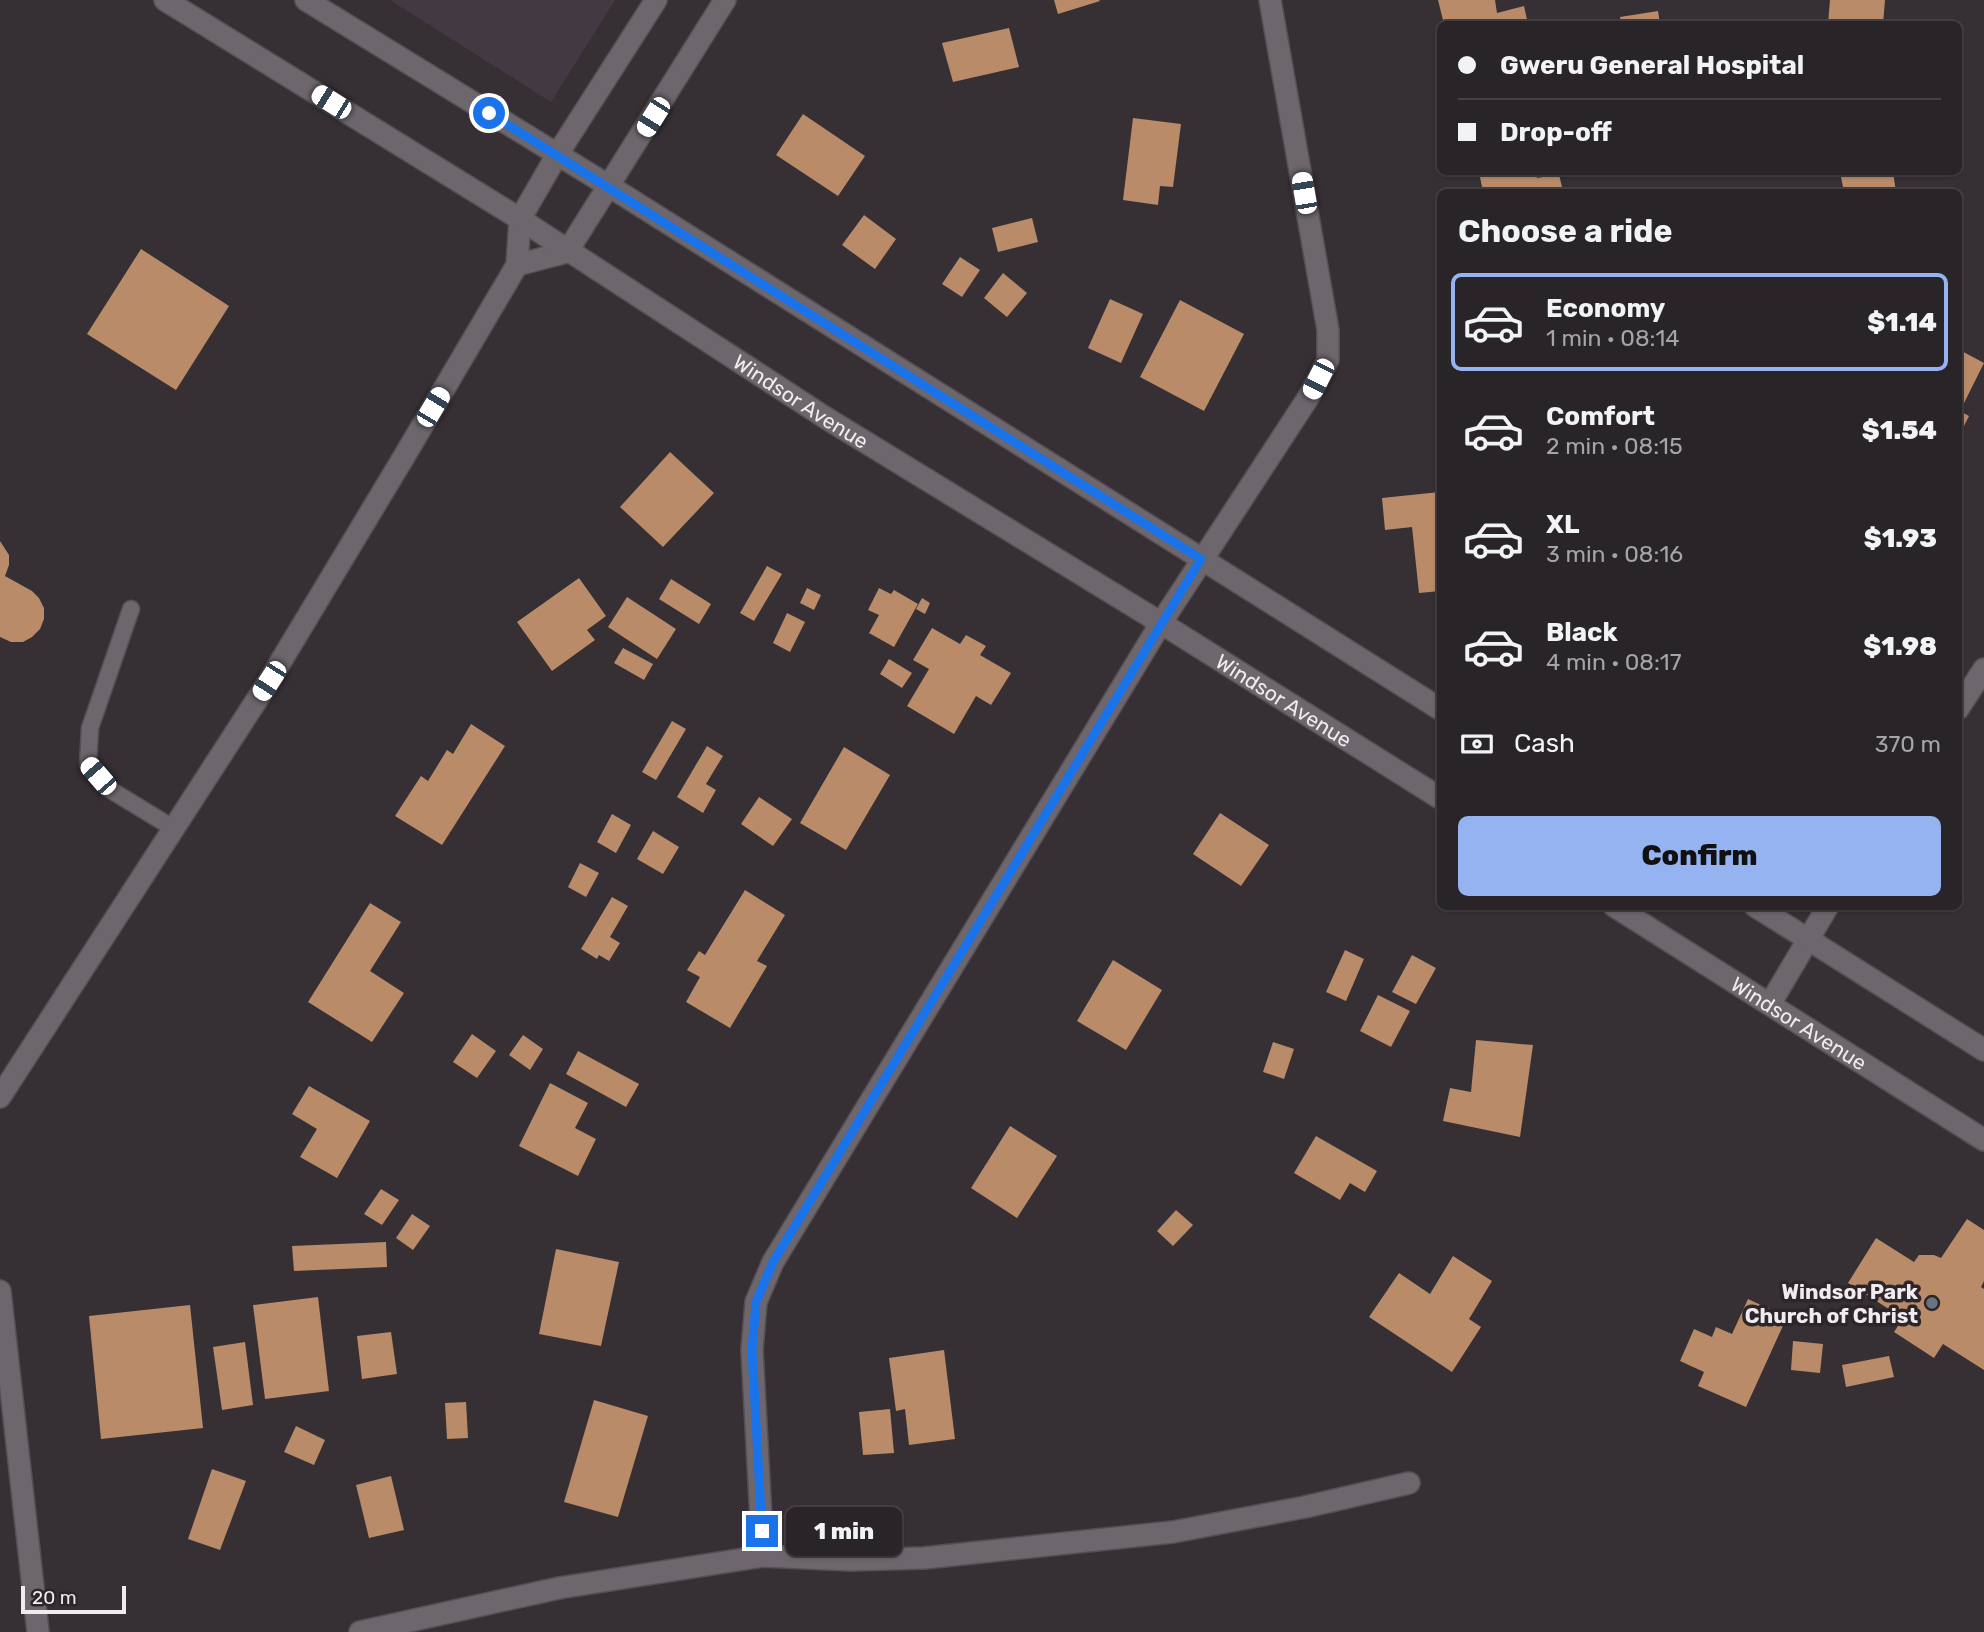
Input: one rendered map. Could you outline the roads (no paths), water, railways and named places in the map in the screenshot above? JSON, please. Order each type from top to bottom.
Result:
[{"type":"street","name":"Windsor Avenue","points":[[165,0],[520,219],[826,418],[1437,796]]},
{"type":"street","points":[[306,0],[609,186],[1437,707]]},
{"type":"street","points":[[0,1097],[269,681],[517,265],[520,219],[557,155],[656,0]]},
{"type":"street","points":[[517,265],[567,252],[725,0]]},
{"type":"street","points":[[763,1556],[752,1350],[756,1302],[773,1262],[1161,623],[1308,398],[1328,360],[1328,331],[1270,0]]},
{"type":"street","points":[[1962,703],[1984,669]]},
{"type":"street","name":"Windsor Avenue","points":[[1620,910],[1984,1140]]},
{"type":"street","points":[[1761,910],[1984,1050]]},
{"type":"street","points":[[1770,1004],[1825,910]]},
{"type":"street","points":[[0,1291],[38,1632]]},
{"type":"street","points":[[360,1632],[559,1588],[763,1556],[850,1560],[924,1558],[1173,1532],[1304,1507],[1409,1483]]},
{"type":"lane","points":[[131,609],[90,728],[88,764],[109,789],[173,828]]},
{"type":"place","name":"Windsor Park Church of Christ","points":[[1932,1303]]}]
